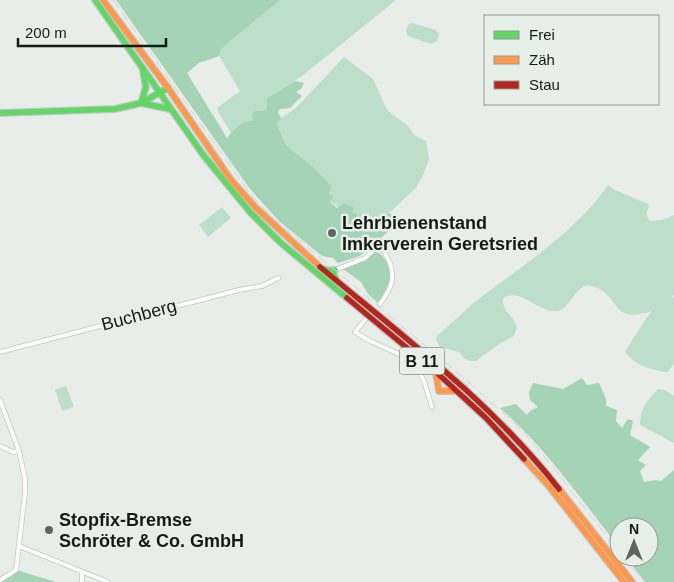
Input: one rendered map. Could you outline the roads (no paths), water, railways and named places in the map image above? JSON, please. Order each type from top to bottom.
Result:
[{"type":"main road","name":"B 11","points":[[95,0],[219,176],[265,228],[436,372],[486,418],[548,485],[624,582]]},
{"type":"main road","name":"B 11","points":[[103,0],[168,88],[231,180],[270,223],[320,268],[442,368],[492,414],[552,480],[632,582]]},
{"type":"main road","points":[[141,103],[146,87],[142,68]]},
{"type":"main road","points":[[0,113],[115,110],[141,103],[168,88]]},
{"type":"main road","points":[[141,103],[171,110]]},
{"type":"main road","points":[[320,268],[330,271],[335,270],[336,280]]},
{"type":"main road","points":[[436,372],[440,385],[439,391],[457,391]]},
{"type":"street","points":[[335,270],[365,258],[379,245],[391,265],[393,274],[389,292],[380,304]]},
{"type":"street","name":"Buchberg","points":[[0,352],[262,286],[278,278]]},
{"type":"street","points":[[366,320],[355,332],[403,356],[415,365],[424,381],[432,407]]},
{"type":"street","points":[[430,396],[439,391]]},
{"type":"street","points":[[0,400],[23,465],[25,493],[16,570],[0,580]]},
{"type":"street","points":[[0,446],[13,452],[19,451]]},
{"type":"street","points":[[19,546],[108,582]]},
{"type":"street","points":[[82,572],[82,582]]},
{"type":"railway","points":[[113,0],[250,194],[273,218],[466,380],[521,429],[609,539]]},
{"type":"railway","points":[[631,567],[644,582]]},
{"type":"place","name":"Lehrbienenstand Imkerverein Geretsried","points":[[332,233]]},
{"type":"place","name":"Stopfix-Bremse Schröter & Co. GmbH","points":[[49,530]]}]
